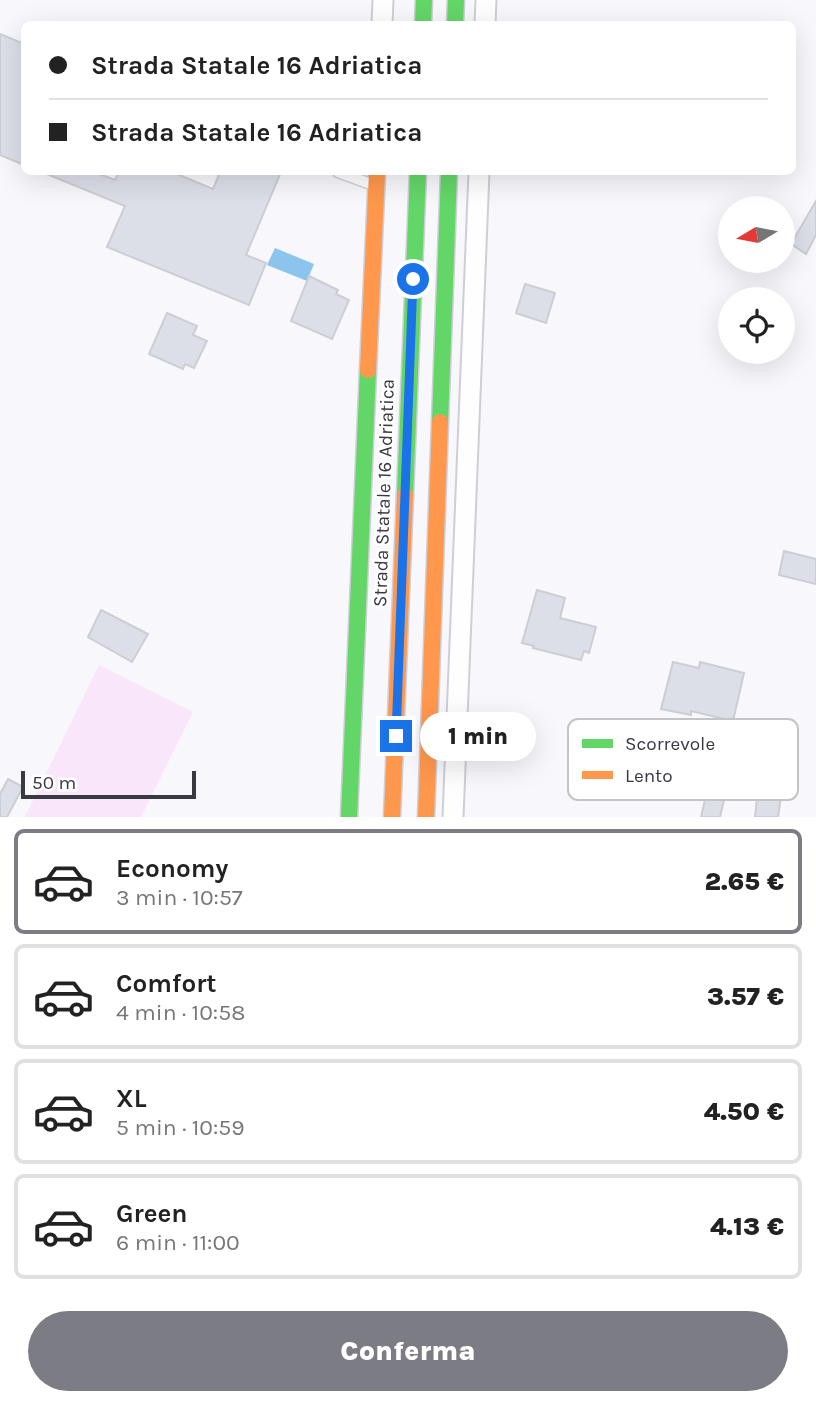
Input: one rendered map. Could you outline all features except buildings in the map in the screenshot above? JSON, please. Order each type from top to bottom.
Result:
[{"type":"main road","points":[[423,21],[424,0]]},
{"type":"main road","points":[[455,21],[456,0]]},
{"type":"main road","name":"Strada Statale 16 Adriatica","points":[[392,817],[418,175]]},
{"type":"main road","points":[[426,817],[449,175]]},
{"type":"main road","points":[[349,817],[377,179]]},
{"type":"street","points":[[382,21],[383,0]]},
{"type":"street","points":[[485,21],[486,0]]},
{"type":"street","points":[[453,817],[479,175]]},
{"type":"lane","points":[[355,175],[377,179]]},
{"type":"shaded area","points":[[99,665],[193,712],[141,817],[25,817]]},
{"type":"water","points":[[275,248],[314,264],[307,281],[267,265]]},
{"type":"traffic: fast","points":[[423,21],[424,0]]},
{"type":"traffic: fast","points":[[455,21],[456,0]]},
{"type":"traffic: fast","points":[[405,495],[418,175]]},
{"type":"traffic: fast","points":[[440,422],[449,175]]},
{"type":"traffic: fast","points":[[349,817],[368,370]]},
{"type":"traffic: slow","points":[[368,370],[377,175]]},
{"type":"traffic: slow","points":[[426,817],[440,422]]},
{"type":"traffic: slow","points":[[392,817],[405,495]]},
{"type":"route","points":[[396,736],[413,279]]}]
